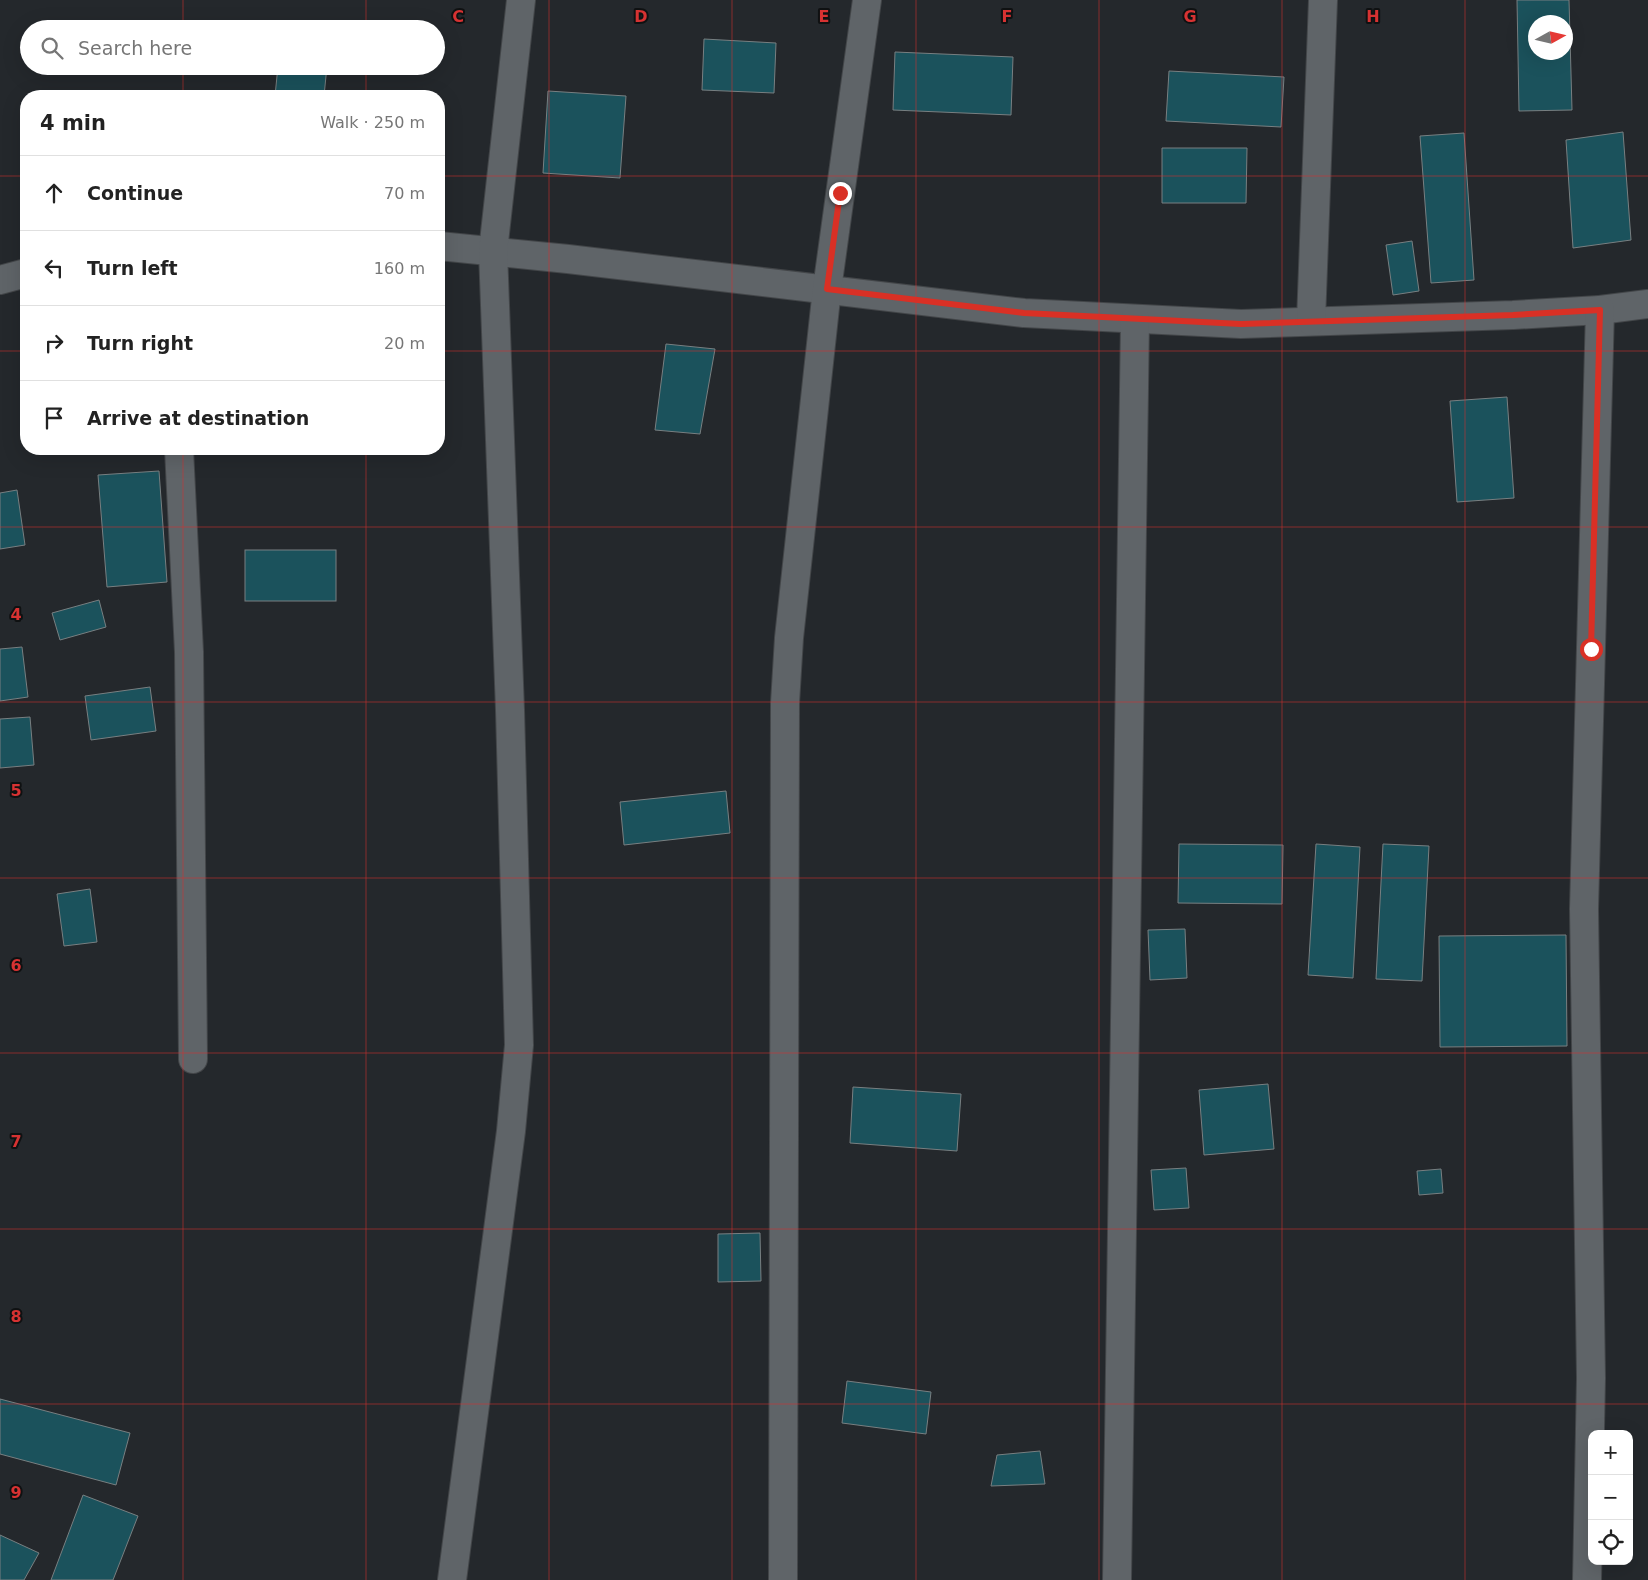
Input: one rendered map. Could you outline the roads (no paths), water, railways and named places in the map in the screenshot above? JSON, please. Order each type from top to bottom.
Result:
[{"type":"street","points":[[452,1580],[511,1131],[519,1045],[493,251],[521,0]]},
{"type":"street","points":[[782,1580],[785,703],[789,638],[827,289],[867,0]]},
{"type":"street","points":[[1311,321],[1323,0]]},
{"type":"street","points":[[445,247],[1024,313],[1135,319],[1241,324],[1513,315],[1600,310],[1648,304]]},
{"type":"street","points":[[0,280],[20,275]]},
{"type":"street","points":[[1587,1580],[1591,1378],[1584,909],[1600,310]]},
{"type":"street","points":[[1117,1580],[1135,319]]},
{"type":"street","points":[[179,455],[189,652],[193,1060]]}]
